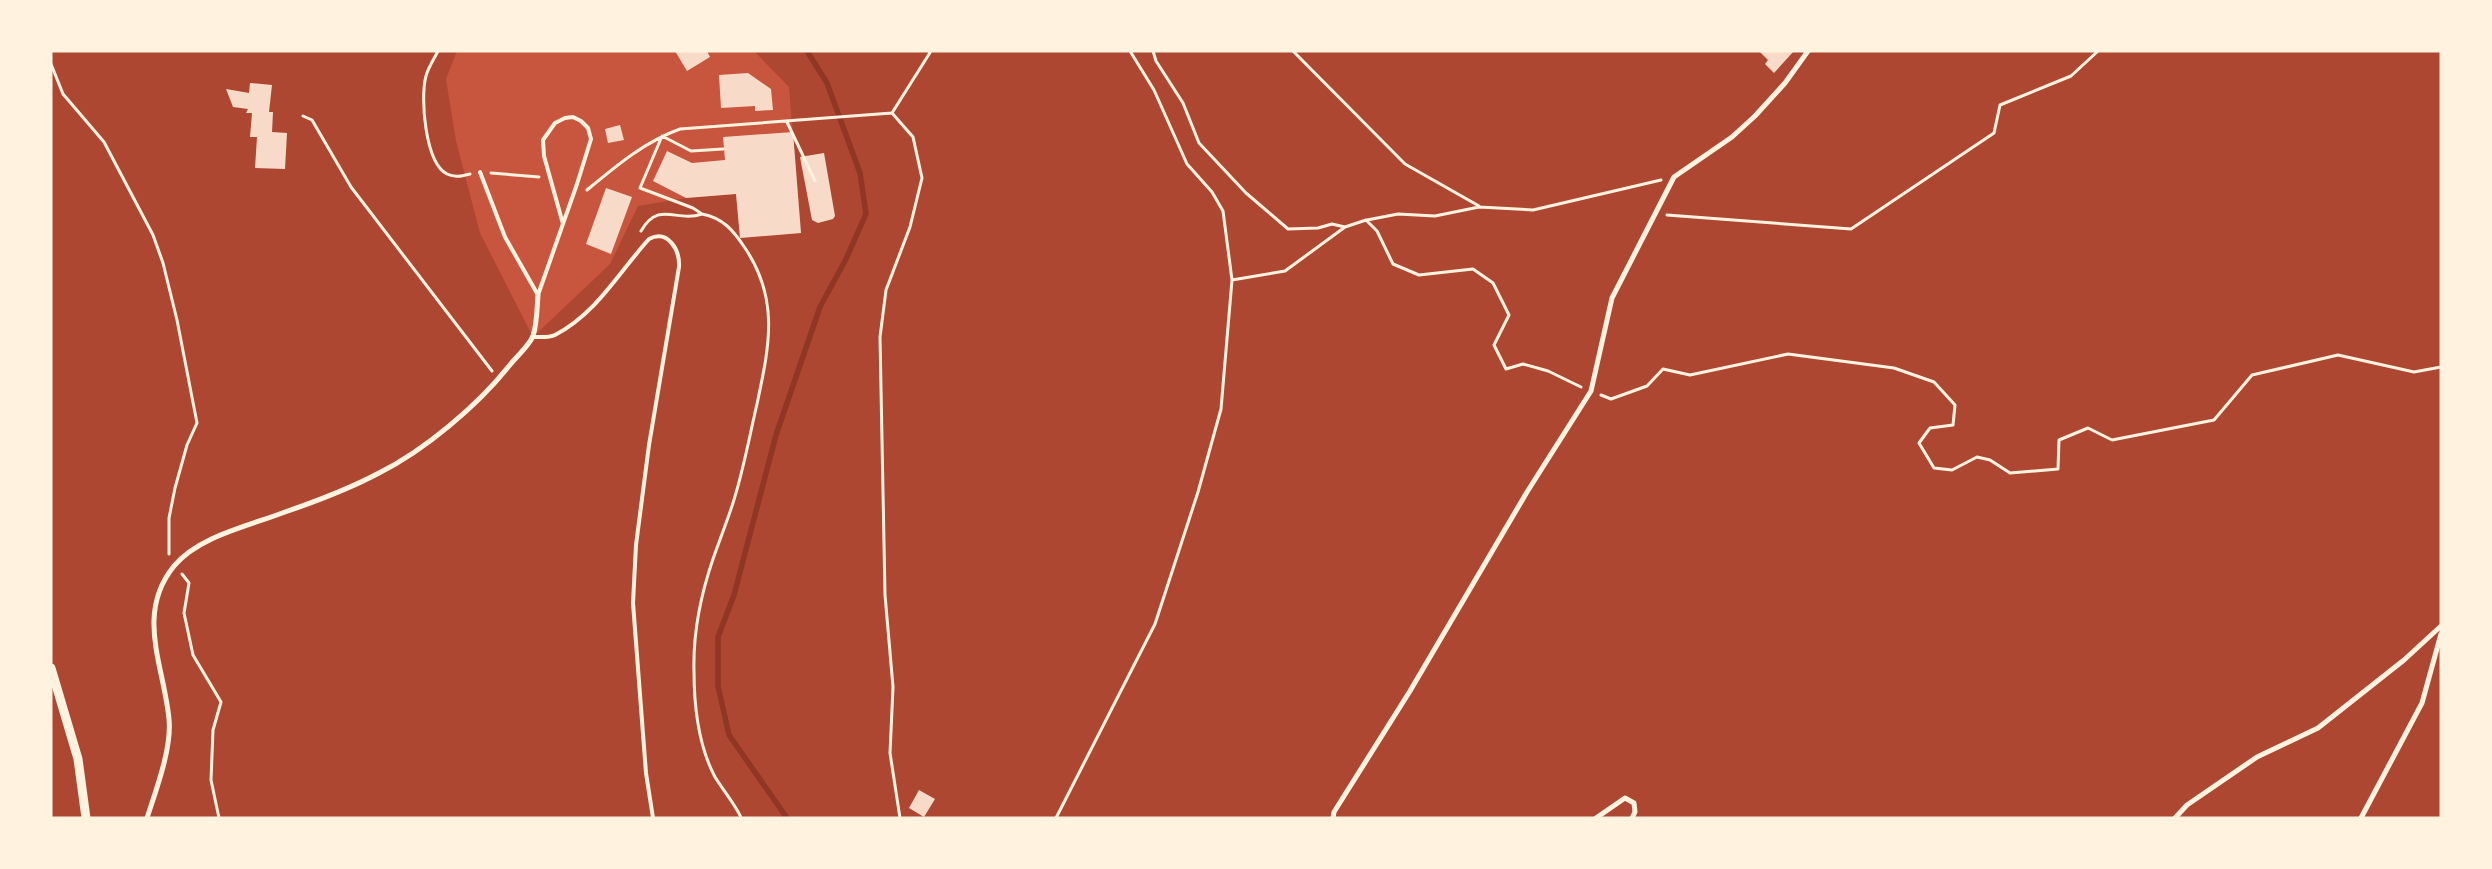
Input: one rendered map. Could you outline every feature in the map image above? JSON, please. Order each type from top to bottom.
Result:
[{"type":"street","points":[[1334,818],[1334,812],[1410,691],[1527,492],[1590,391],[1612,298],[1674,177],[1732,137],[1750,121],[1785,83],[1808,51]]},
{"type":"street","points":[[147,818],[163,765],[169,720],[154,646],[155,607],[165,580],[174,566],[188,552],[215,538],[317,500],[380,473],[431,441],[498,379],[532,337],[538,295]]},
{"type":"street","points":[[2175,818],[2187,805],[2256,757],[2318,728],[2404,660],[2441,626]]},
{"type":"street","points":[[2361,818],[2422,703],[2441,634]]},
{"type":"street","points":[[51,668],[78,760],[86,818]]},
{"type":"street","points":[[1596,818],[1625,798],[1634,803],[1635,812],[1632,818]]},
{"type":"lane","points":[[538,295],[574,194],[591,139],[588,128],[581,121],[573,117],[565,118],[555,123],[543,140],[544,156],[563,224]]},
{"type":"lane","points":[[480,172],[505,237],[538,295]]},
{"type":"lane","points":[[532,337],[554,336],[588,311],[615,284],[643,246],[655,236],[661,236],[669,240],[679,256],[646,463],[636,545],[633,603],[646,773],[653,818]]},
{"type":"path","points":[[438,51],[426,76],[424,127],[434,160],[445,173],[456,177],[480,172],[551,178]]},
{"type":"path","points":[[892,114],[931,51]]},
{"type":"path","points":[[1056,818],[1155,624],[1192,511],[1221,409],[1232,280],[1223,211],[1212,192],[1187,164],[1154,90],[1130,51]]},
{"type":"path","points":[[1153,51],[1156,61],[1183,103],[1198,143],[1246,193],[1288,229],[1318,228],[1332,224],[1345,227]]},
{"type":"path","points":[[1293,51],[1406,164],[1479,206]]},
{"type":"path","points":[[1654,214],[1851,229],[1994,133],[2000,105],[2072,76],[2098,51]]},
{"type":"path","points":[[51,64],[63,94],[104,142],[153,235],[163,263],[177,320],[197,423],[185,454],[169,518],[168,552],[174,566],[189,583],[184,613],[193,655],[221,702],[213,730],[211,780],[219,818]]},
{"type":"path","points":[[574,194],[587,190],[618,164],[662,136],[680,129],[892,114]]},
{"type":"path","points":[[892,114],[913,137],[922,178],[910,227],[886,290],[880,337],[885,595],[892,687],[890,753],[900,818]]},
{"type":"path","points":[[303,116],[312,120],[351,187],[498,379]]},
{"type":"path","points":[[787,122],[815,181]]},
{"type":"path","points":[[662,136],[691,151],[723,149]]},
{"type":"path","points":[[662,136],[640,188],[693,208],[702,214],[722,220],[731,229],[749,254],[762,283],[769,322],[769,345],[746,453],[732,506],[712,561],[700,606],[694,670],[698,726],[710,766],[741,818]]},
{"type":"path","points":[[1232,280],[1285,271],[1345,227],[1366,220],[1398,214],[1435,216],[1479,206],[1533,210],[1674,177]]},
{"type":"path","points":[[643,246],[637,237],[651,217],[665,213],[692,217],[702,214]]},
{"type":"path","points":[[1366,220],[1378,231],[1393,264],[1419,275],[1473,268],[1493,283],[1509,315],[1494,345],[1506,369],[1523,364],[1548,371],[1590,391],[1611,398],[1647,386],[1663,369],[1690,374],[1788,354],[1894,368],[1934,382],[1955,406],[1953,425],[1930,428],[1919,443],[1934,468],[1952,470],[1977,457],[1990,460],[2010,473],[2058,470],[2058,440],[2088,428],[2112,440],[2214,420],[2252,375],[2338,355],[2414,372],[2441,368]]},
{"type":"shaded area","points":[[51,51],[457,51],[446,79],[456,141],[480,233],[533,337],[610,264],[638,206],[686,198],[736,194],[740,238],[801,233],[789,87],[754,51],[2441,51],[2441,818],[51,818]]},
{"type":"building","points":[[675,51],[707,51],[710,57],[687,71]]},
{"type":"building","points":[[1759,51],[1794,51],[1774,73],[1765,64],[1768,60]]},
{"type":"building","points":[[748,73],[771,89],[773,110],[755,111],[755,106],[721,108],[719,75]]},
{"type":"building","points":[[250,83],[272,85],[269,112],[273,112],[272,132],[287,133],[285,169],[255,168],[257,137],[250,137],[252,113],[246,113],[248,109],[233,107],[226,89],[249,93]]},
{"type":"building","points":[[620,125],[624,140],[608,143],[605,129]]},
{"type":"building","points":[[793,132],[801,233],[740,238],[736,194],[686,198],[653,181],[667,151],[692,163],[725,160],[723,137]]},
{"type":"building","points":[[824,153],[835,216],[833,219],[818,223],[812,220],[800,157]]},
{"type":"building","points":[[606,188],[632,197],[611,254],[586,244]]},
{"type":"building","points":[[919,790],[935,799],[924,817],[909,808]]},
{"type":"waterway","points":[[787,818],[729,735],[718,686],[718,637],[734,595],[776,435],[820,307],[846,259],[866,214],[860,173],[827,83],[807,51]]}]
